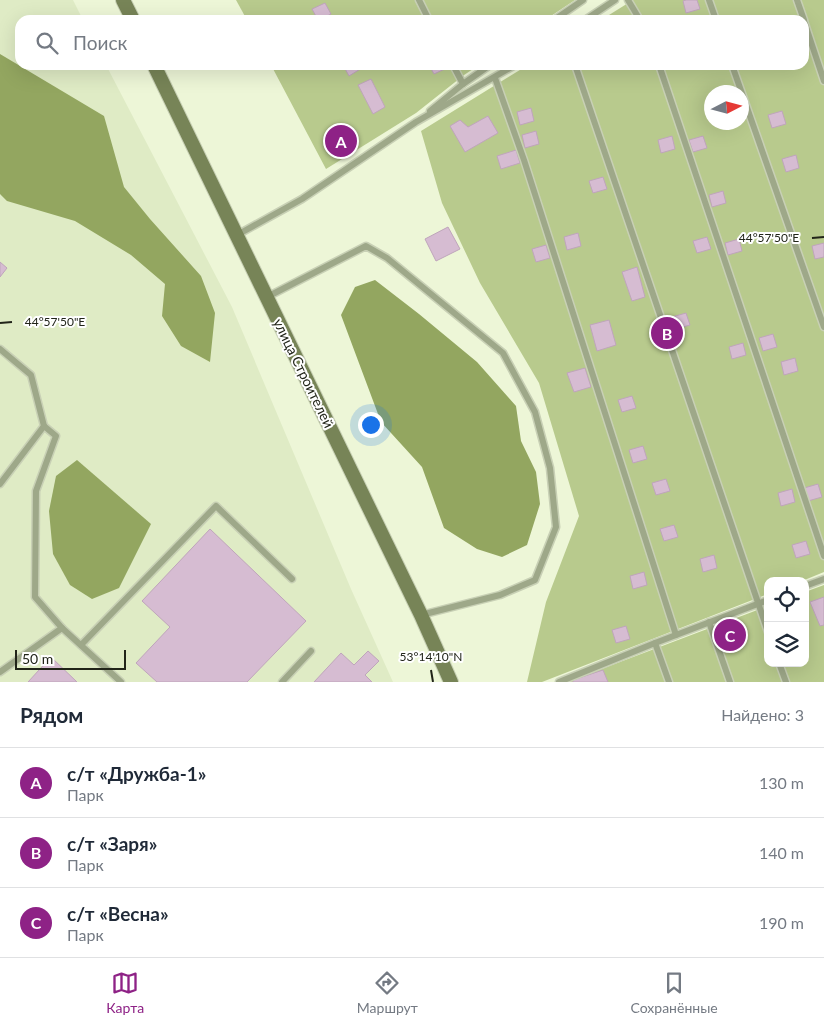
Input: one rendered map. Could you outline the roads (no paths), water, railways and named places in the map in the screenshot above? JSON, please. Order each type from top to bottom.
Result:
[{"type":"main road","points":[[123,0],[130,15]]},
{"type":"main road","name":"улица Строителей","points":[[156,70],[421,615],[451,682]]},
{"type":"lane","points":[[419,0],[427,15]]},
{"type":"lane","points":[[561,15],[583,0]]},
{"type":"lane","points":[[592,15],[615,0]]},
{"type":"lane","points":[[628,0],[637,15]]},
{"type":"lane","points":[[709,0],[714,15]]},
{"type":"lane","points":[[797,0],[802,15]]},
{"type":"lane","points":[[809,36],[824,81]]},
{"type":"lane","points":[[456,70],[463,84]]},
{"type":"lane","points":[[237,235],[302,199],[416,122],[483,70]]},
{"type":"lane","points":[[416,122],[507,70]]},
{"type":"lane","points":[[577,70],[764,622]]},
{"type":"lane","points":[[660,70],[824,556]]},
{"type":"lane","points":[[734,70],[824,327]]},
{"type":"lane","points":[[495,78],[524,160],[676,635]]},
{"type":"lane","points":[[266,297],[366,246],[387,258],[503,354],[535,412],[550,468],[556,527],[535,580],[500,595],[421,615]]},
{"type":"lane","points":[[0,349],[31,374],[44,426],[56,436],[36,491],[34,598],[62,628],[121,682]]},
{"type":"lane","points":[[0,484],[44,426]]},
{"type":"lane","points":[[81,645],[216,506],[292,579]]},
{"type":"lane","points":[[809,585],[824,579]]},
{"type":"lane","points":[[559,682],[655,642],[764,601]]},
{"type":"lane","points":[[709,622],[730,682]]},
{"type":"lane","points":[[0,672],[62,628]]},
{"type":"lane","points":[[655,642],[670,682]]},
{"type":"lane","points":[[282,682],[311,651]]},
{"type":"lane","points":[[780,667],[786,682]]},
{"type":"place","name":"с/т «Дружба-1»","points":[[341,141]]},
{"type":"place","name":"с/т «Заря»","points":[[667,333]]},
{"type":"place","name":"с/т «Весна»","points":[[730,635]]}]
